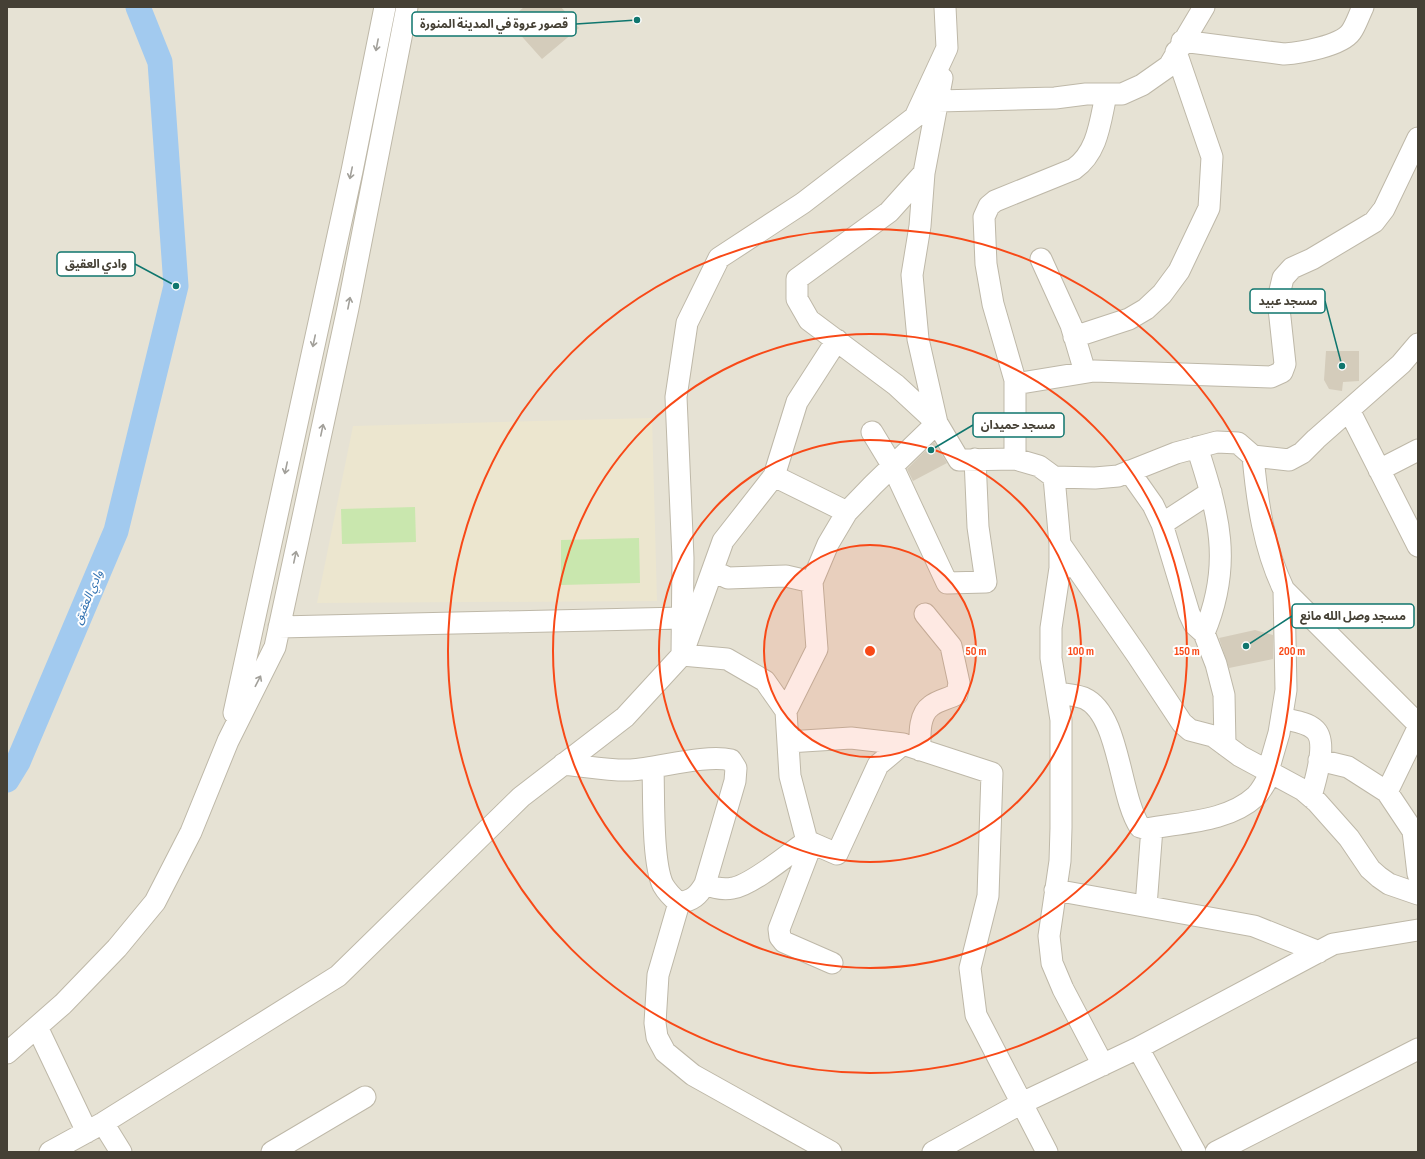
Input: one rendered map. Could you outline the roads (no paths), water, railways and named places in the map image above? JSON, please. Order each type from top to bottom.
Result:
[{"type":"street","points":[[228,741],[262,576],[352,170],[385,7]]},
{"type":"street","points":[[7,1053],[63,1004],[112,953],[155,902],[191,832],[228,741],[275,647],[348,308],[407,7]]},
{"type":"street","points":[[937,424],[918,339],[912,275],[920,226],[924,173],[947,48],[946,7]]},
{"type":"street","points":[[938,101],[1055,98],[1086,94],[1122,94],[1142,85],[1169,66],[1204,7]]},
{"type":"street","points":[[1179,47],[1284,54],[1300,53],[1342,39],[1351,33],[1363,7]]},
{"type":"street","points":[[1074,337],[1129,319],[1146,309],[1162,294],[1179,271],[1209,208],[1212,157],[1179,47]]},
{"type":"street","points":[[682,655],[683,558],[676,397],[687,323],[719,258],[803,203],[915,117],[947,48]]},
{"type":"street","points":[[1015,459],[1015,384],[993,304],[986,264],[984,217],[995,201],[1074,169],[1084,162],[1092,148],[1098,130],[1106,95]]},
{"type":"street","points":[[1015,384],[1085,372],[1120,371],[1245,377],[1271,377],[1282,372],[1285,364],[1278,299],[1283,278],[1292,268],[1312,259],[1374,222],[1384,209],[1418,138]]},
{"type":"street","points":[[924,173],[889,212],[797,280],[797,299],[809,320],[896,385],[937,424],[959,460],[1015,459],[1039,466],[1054,477],[1095,478],[1118,476],[1176,453],[1217,442],[1238,443],[1253,456],[1289,460],[1302,453],[1401,364],[1418,344]]},
{"type":"street","points":[[1041,259],[1062,304],[1085,372]]},
{"type":"street","points":[[50,1152],[95,1128],[338,976],[521,797],[625,717],[682,655],[723,541],[774,476],[797,402],[837,340]]},
{"type":"street","points":[[1349,410],[1418,546]]},
{"type":"street","points":[[832,963],[784,942],[780,936],[779,929],[810,842],[790,776],[786,711],[817,649],[812,582],[828,544],[847,512],[892,465],[937,424]]},
{"type":"street","points":[[872,432],[892,465],[947,583],[986,582],[978,527],[975,459]]},
{"type":"street","points":[[1197,447],[1219,522],[1222,549],[1217,590],[1211,616],[1204,633]]},
{"type":"street","points":[[1380,470],[1418,450]]},
{"type":"street","points":[[1253,456],[1256,495],[1275,572],[1284,590],[1418,724]]},
{"type":"street","points":[[1130,471],[1153,505],[1162,524],[1189,613],[1194,624],[1204,633],[1216,664],[1224,695],[1225,744]]},
{"type":"street","points":[[774,476],[847,512]]},
{"type":"street","points":[[1054,477],[1060,544],[1060,568],[1051,628],[1051,658],[1061,720],[1061,828],[1060,861],[1049,936],[1052,963],[1063,989],[1103,1065]]},
{"type":"street","points":[[1162,524],[1211,492]]},
{"type":"street","points":[[1060,544],[1142,661],[1182,723],[1190,730],[1212,736],[1240,756],[1303,790],[1349,838],[1370,869],[1389,884],[1418,894]]},
{"type":"street","points":[[712,571],[728,578],[786,576],[812,582]]},
{"type":"street","points":[[1057,693],[1085,699],[1102,717],[1118,756],[1134,818],[1140,827],[1152,828],[1212,818],[1235,810],[1256,796],[1270,772],[1282,718],[1286,690],[1284,590]]},
{"type":"street","points":[[810,842],[837,854],[878,765],[911,747],[921,729],[927,710],[931,706],[956,694],[959,683],[951,646],[926,614]]},
{"type":"street","points":[[280,627],[682,618]]},
{"type":"street","points":[[682,655],[727,659],[764,681],[786,711]]},
{"type":"street","points":[[1282,718],[1307,725],[1319,734],[1321,740],[1319,760],[1311,797]]},
{"type":"street","points":[[1387,792],[1418,728]]},
{"type":"street","points":[[788,742],[851,738],[911,747],[992,773],[988,896],[970,968],[976,1015],[1047,1152]]},
{"type":"street","points":[[563,764],[629,770],[724,758],[731,760],[736,768],[735,781],[705,884],[699,895],[692,900],[679,903]]},
{"type":"street","points":[[1319,760],[1348,767],[1387,792],[1413,831],[1418,874]]},
{"type":"street","points":[[653,768],[657,860],[663,884],[671,896],[679,903]]},
{"type":"street","points":[[1146,906],[1152,828]]},
{"type":"street","points":[[705,884],[716,888],[733,888],[747,882],[810,842]]},
{"type":"street","points":[[1055,890],[1254,926],[1319,952]]},
{"type":"street","points":[[679,903],[658,975],[655,1024],[657,1037],[665,1052],[693,1075],[831,1152]]},
{"type":"street","points":[[933,1152],[1022,1103],[1138,1048],[1333,944],[1418,930]]},
{"type":"street","points":[[37,1026],[95,1128],[121,1152]]},
{"type":"street","points":[[1138,1048],[1195,1152]]},
{"type":"street","points":[[1216,1152],[1417,1051]]},
{"type":"street","points":[[272,1152],[365,1097]]},
{"type":"waterway","name":"وادي العقيق","points":[[7,780],[18,762],[116,531],[176,286],[160,62],[138,7]]},
{"type":"place","name":"قصور عروة في المدينة المنورة","points":[[637,20]]},
{"type":"place","name":"وادي العقيق","points":[[176,286]]},
{"type":"place","name":"مسجد عبيد","points":[[1342,366]]},
{"type":"place","name":"مسجد حميدان","points":[[931,450]]},
{"type":"place","name":"مسجد وصل الله مانع","points":[[1246,646]]}]
